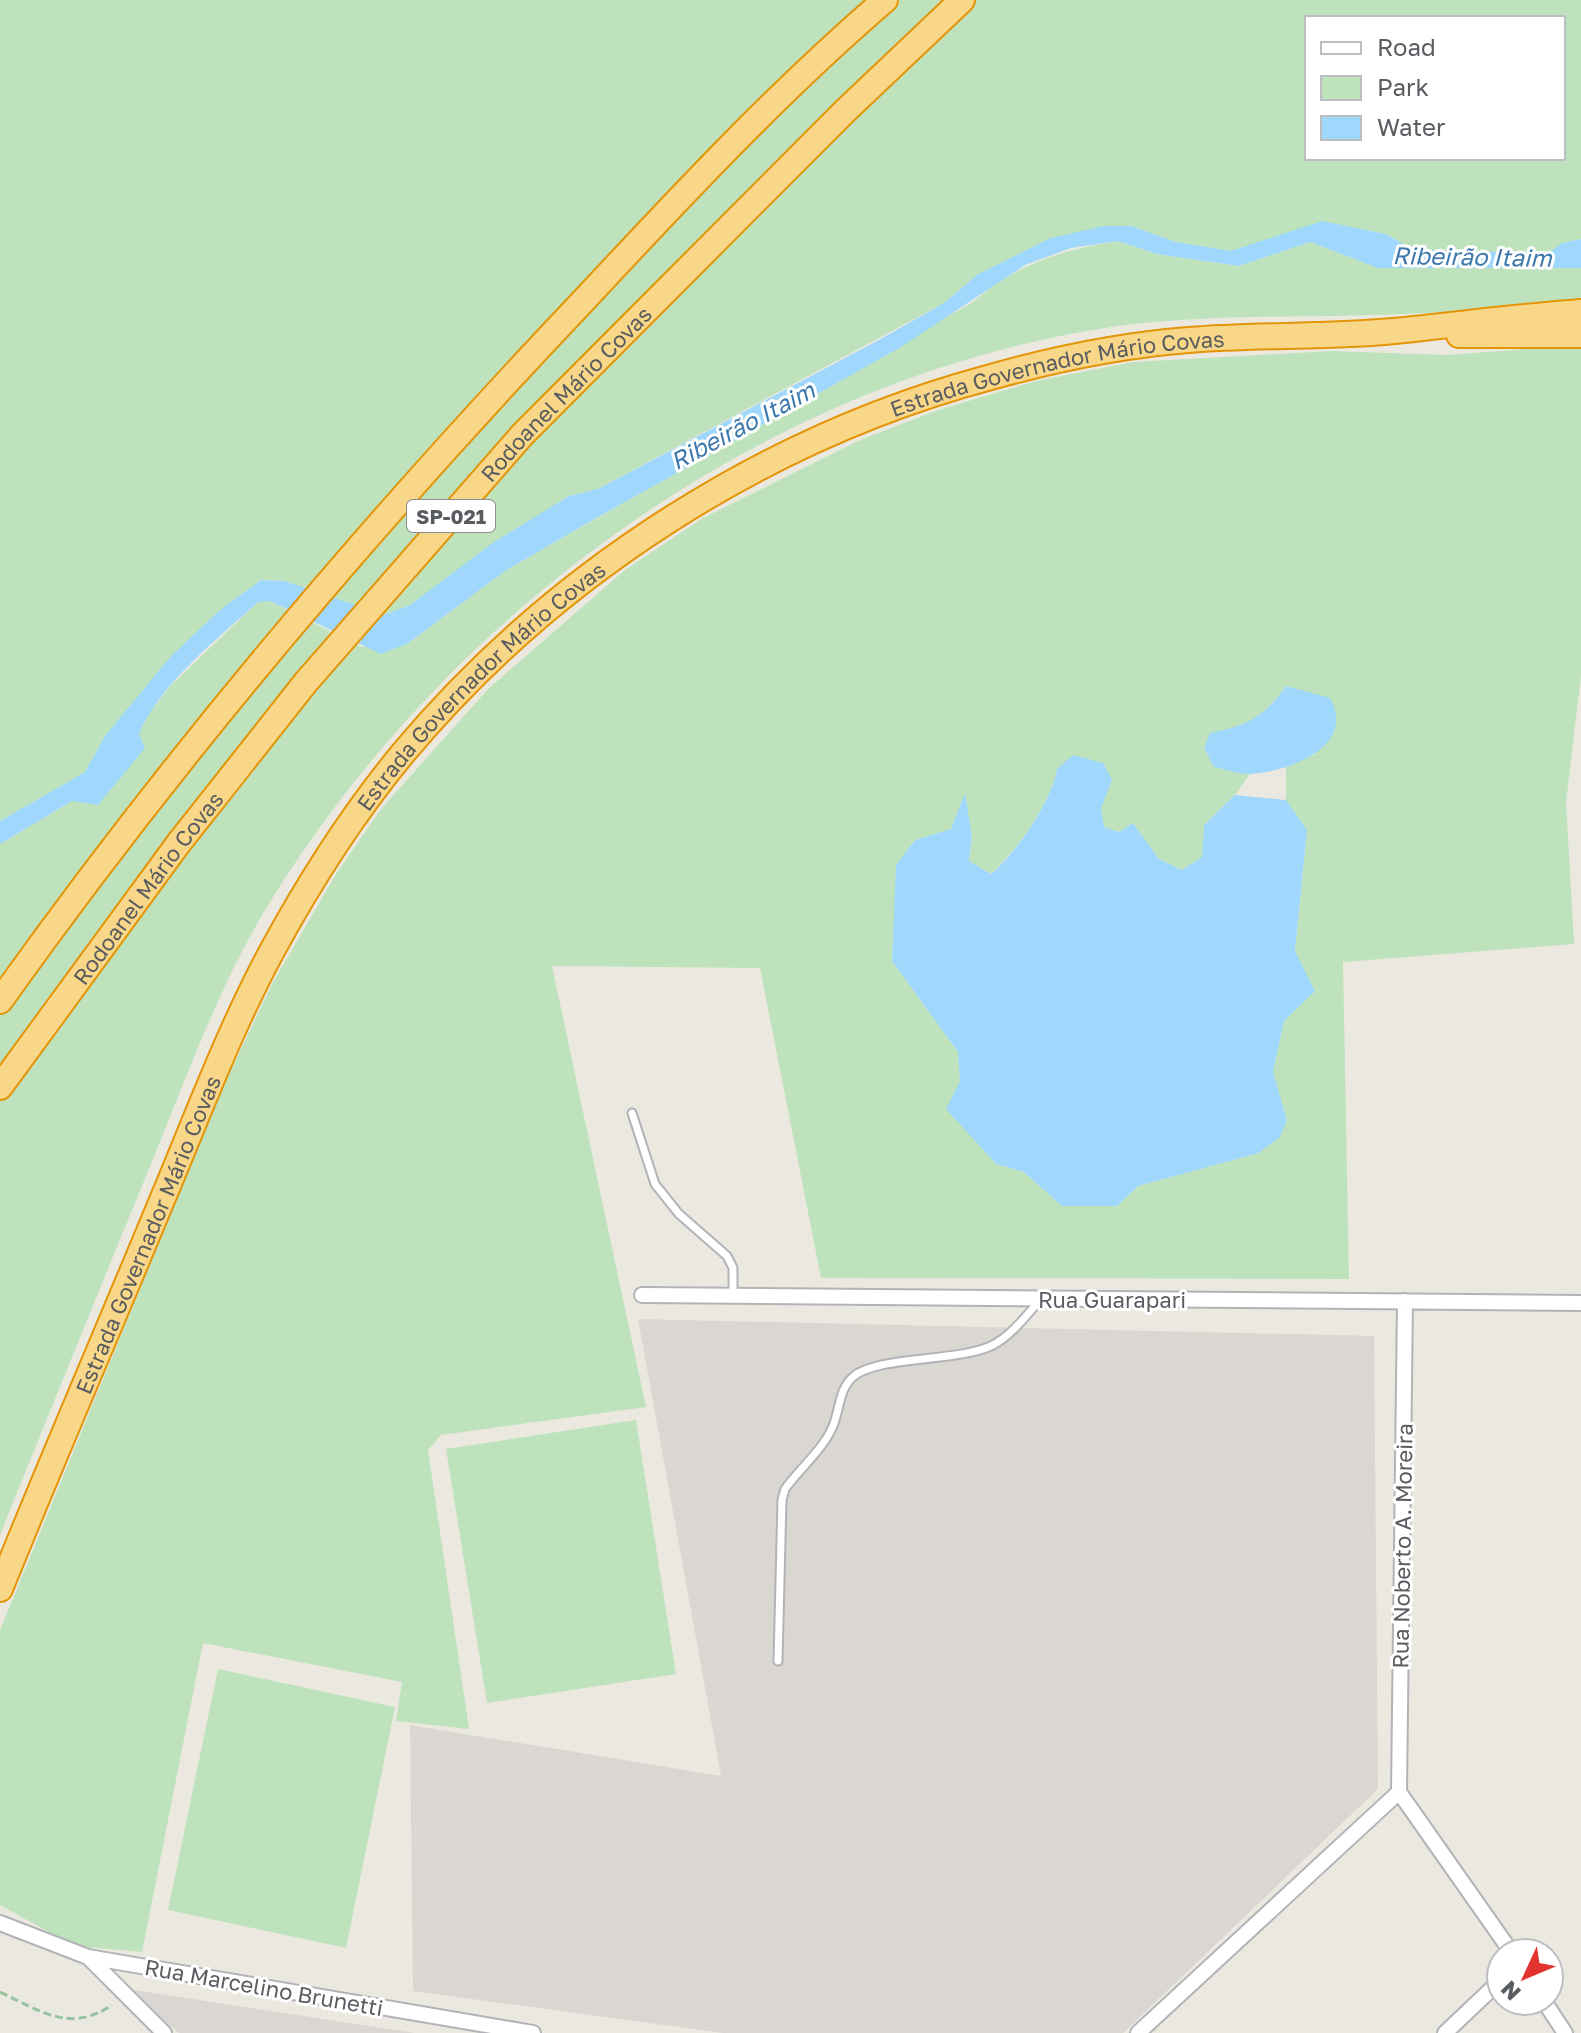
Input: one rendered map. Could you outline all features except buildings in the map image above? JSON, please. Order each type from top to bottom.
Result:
[{"type":"highway","name":"SP-021","points":[[0,1001],[224,706],[327,579],[538,347],[708,169],[885,0]]},
{"type":"highway","name":"Rodoanel Mário Covas","points":[[0,1087],[178,844],[306,682],[522,435],[845,111],[962,0]]},
{"type":"highway","name":"Estrada Governador Mário Covas","points":[[0,1589],[172,1176],[273,950],[336,848],[401,756],[442,710],[534,622],[625,551],[714,493],[817,440],[922,398],[1004,373],[1148,345],[1413,330],[1487,319],[1581,312]]},
{"type":"highway","name":"Estrada Governador Mário Covas","points":[[1413,330],[1442,335],[1581,335]]},
{"type":"street","name":"Rua Guarapari","points":[[642,1295],[1581,1303]]},
{"type":"street","name":"Rua Noberto A. Moreira","points":[[1399,1792],[1405,1301]]},
{"type":"street","points":[[1138,2033],[1399,1792],[1501,1937]]},
{"type":"street","name":"Rua Marcelino Brunetti","points":[[0,1923],[88,1957],[533,2033]]},
{"type":"street","points":[[88,1957],[164,2033]]},
{"type":"street","points":[[1445,2033],[1485,1995]]},
{"type":"lane","points":[[632,1113],[655,1184],[679,1214],[727,1256],[733,1268],[733,1296]]},
{"type":"lane","points":[[778,1661],[782,1500],[785,1489],[832,1427],[842,1393],[852,1377],[866,1368],[958,1356],[992,1345],[1007,1336],[1042,1299]]},
{"type":"path","points":[[0,1992],[56,2018],[83,2023],[125,1995]]},
{"type":"shaded area","points":[[638,1319],[1374,1336],[1378,1789],[1123,2033],[723,2033],[413,1991],[410,1725],[721,1776]]},
{"type":"shaded area","points":[[127,1989],[415,2033],[179,2033]]},
{"type":"green space","points":[[0,0],[1581,0],[1581,239],[1562,243],[1548,253],[1414,250],[1386,234],[1322,222],[1231,251],[1176,242],[1131,226],[977,275],[944,303],[598,489],[569,496],[410,605],[384,616],[285,581],[260,580],[105,736],[85,772],[0,821]]},
{"type":"green space","points":[[1118,241],[1157,254],[1239,266],[1310,242],[1378,268],[1581,268],[1581,305],[1162,321],[1105,328],[978,356],[856,399],[738,456],[627,526],[523,606],[428,697],[344,796],[270,902],[253,932],[221,994],[194,1058],[0,1535],[0,844],[72,801],[139,734],[146,717],[171,685],[258,602],[270,601],[361,647],[407,644],[505,571],[973,302],[1023,268],[1059,254]]},
{"type":"green space","points":[[1581,348],[1581,676],[1566,802],[1574,944],[1343,962],[1349,1279],[821,1278],[760,968],[552,966],[646,1407],[441,1435],[428,1450],[469,1729],[396,1721],[402,1682],[203,1643],[142,1952],[74,1946],[0,1905],[0,1630],[226,1080],[272,984],[336,874],[381,809],[489,688],[625,570],[703,518],[860,440],[938,410],[1036,381],[1133,362],[1331,351],[1448,355]],"holes":[[[1286,686],[1316,754],[1286,765],[1286,800],[1307,830],[1295,952],[1315,991],[1284,1021],[1273,1072],[1287,1120],[1259,1153],[1138,1186],[1117,1206],[1062,1206],[1024,1172],[996,1164],[960,1081],[958,1052],[892,961],[897,865],[915,840],[951,829],[965,794],[972,837],[969,862],[990,874],[1031,826],[1048,796],[1057,769],[1101,808],[1104,827],[1119,832],[1133,823],[1159,859],[1182,870],[1202,857],[1204,825],[1235,795],[1250,774],[1214,766],[1210,734],[1254,718]]]},
{"type":"green space","points":[[636,1420],[676,1674],[487,1703],[446,1449]]},
{"type":"green space","points":[[218,1669],[395,1707],[346,1948],[168,1910]]},
{"type":"water","name":"Ribeirão Itaim","points":[[1322,221],[1386,234],[1414,250],[1548,253],[1562,243],[1581,239],[1581,268],[1378,268],[1310,242],[1239,266],[1157,254],[1118,241],[1071,248],[1025,265],[901,347],[505,571],[407,644],[381,654],[270,601],[258,602],[191,663],[161,696],[139,734],[145,748],[98,805],[72,801],[0,844],[0,821],[85,772],[105,736],[171,656],[220,610],[261,580],[285,581],[384,615],[410,605],[494,542],[569,496],[598,489],[879,340],[944,303],[977,275],[1051,238],[1104,226],[1131,226],[1176,242],[1231,251]]},
{"type":"water","points":[[1286,686],[1330,698],[1336,715],[1335,730],[1327,742],[1301,761],[1267,772],[1247,774],[1214,767],[1204,748],[1210,733],[1254,718]]},
{"type":"water","points":[[1073,755],[1103,763],[1112,780],[1101,808],[1104,827],[1119,832],[1133,823],[1159,859],[1182,870],[1202,857],[1204,825],[1235,795],[1286,800],[1307,830],[1295,951],[1315,991],[1284,1021],[1273,1072],[1287,1120],[1280,1137],[1259,1153],[1138,1186],[1117,1206],[1062,1206],[1024,1172],[996,1164],[946,1109],[960,1081],[958,1052],[892,961],[896,865],[915,840],[951,829],[965,793],[972,837],[969,861],[991,874],[1032,826],[1048,796],[1057,769]]}]
